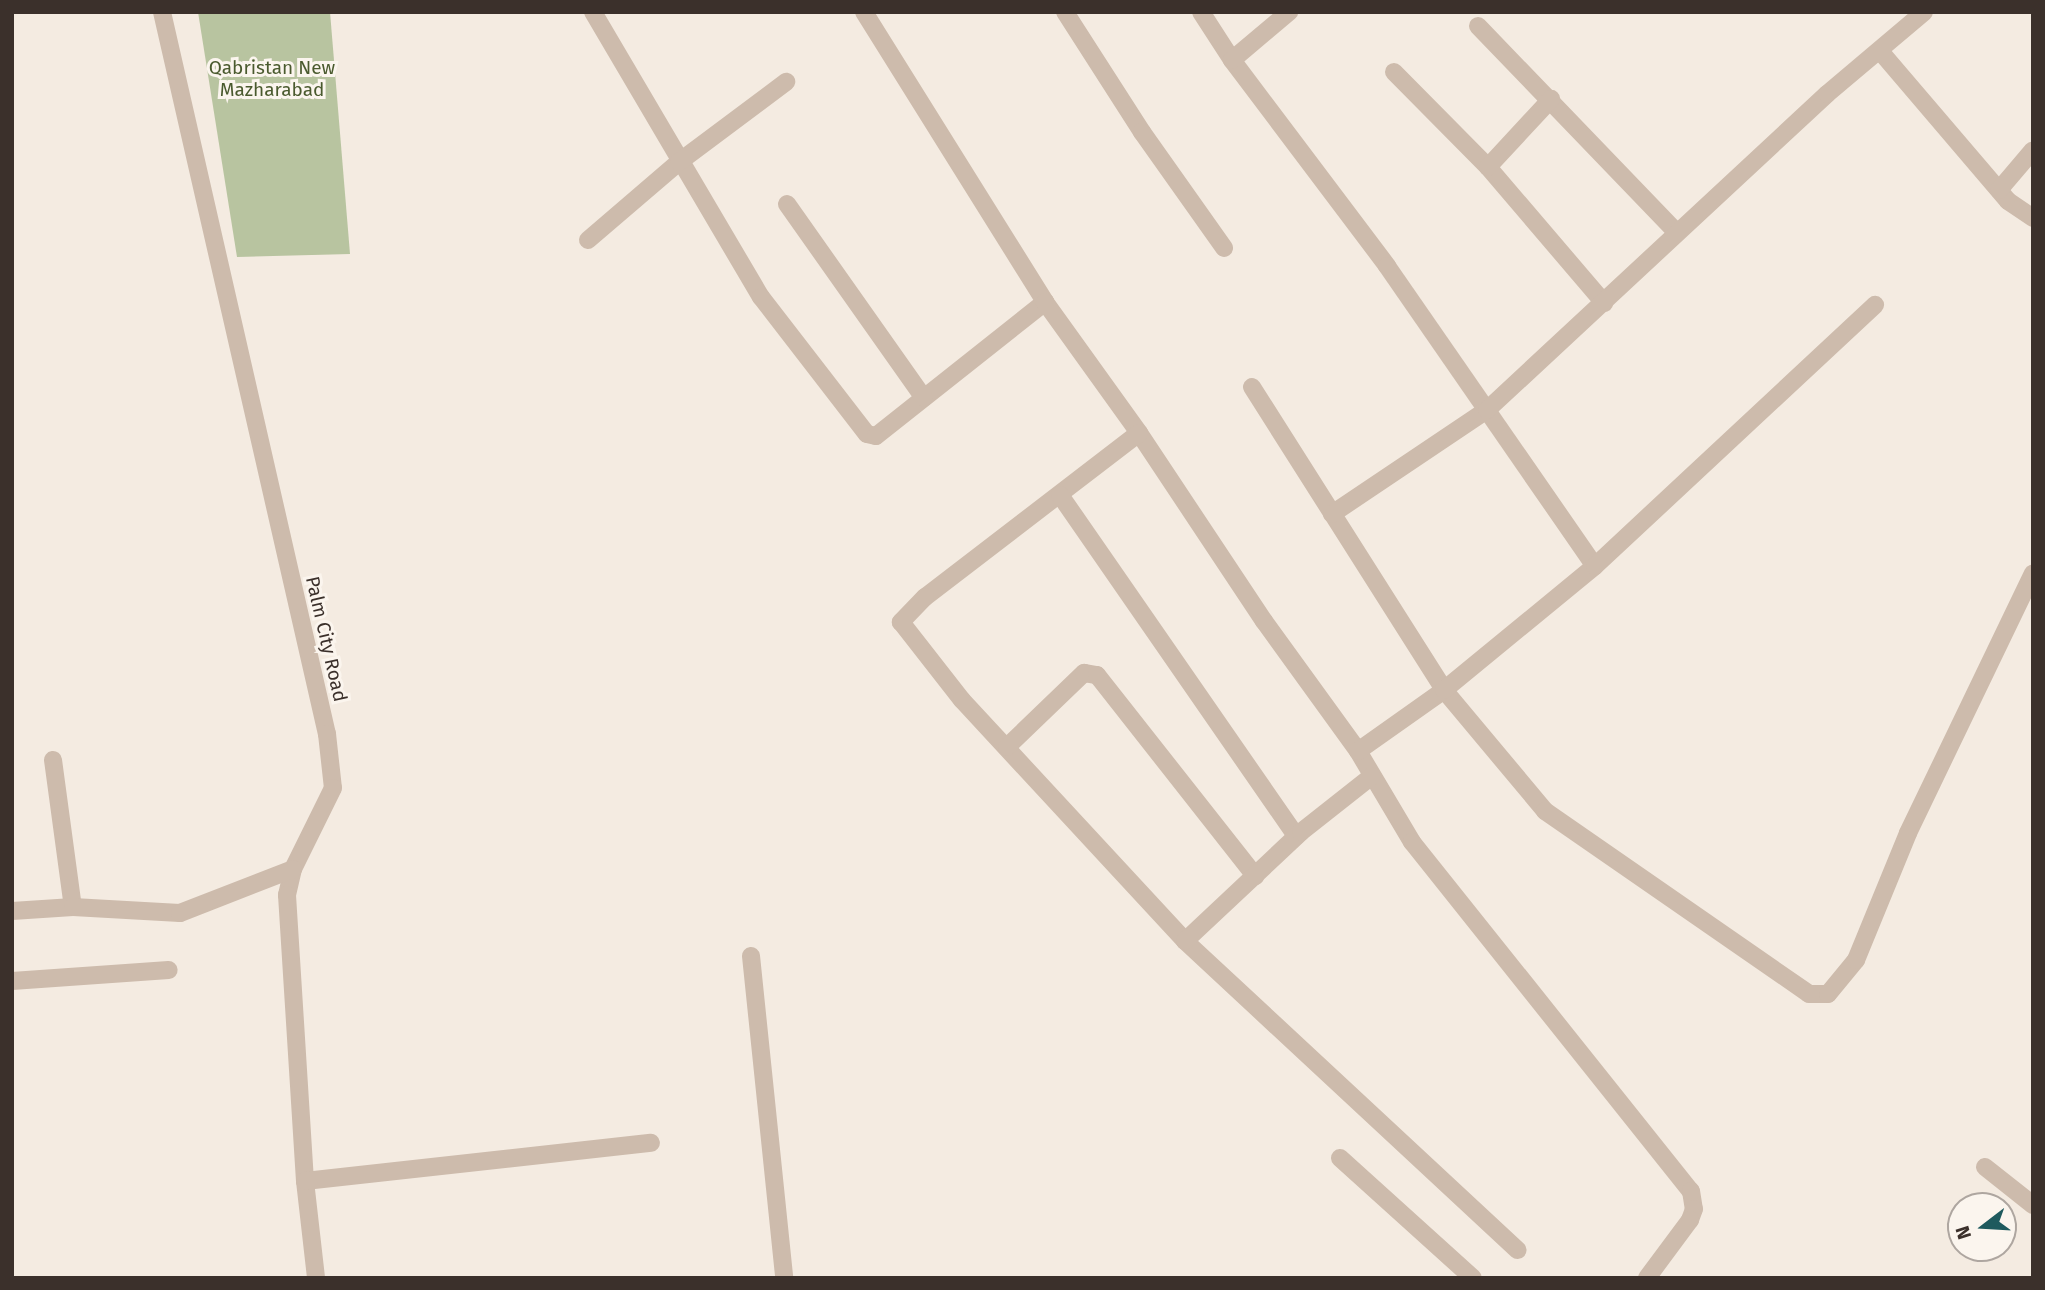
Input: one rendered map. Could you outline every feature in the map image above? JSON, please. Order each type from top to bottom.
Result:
[{"type":"street","name":"Palm City Road","points":[[162,12],[327,734],[333,789],[293,869],[287,895],[305,1181],[316,1278]]},
{"type":"street","points":[[593,12],[761,297],[867,434],[876,436],[1045,302]]},
{"type":"street","points":[[864,12],[1045,302],[1139,433],[1264,621],[1358,751],[1412,842],[1690,1191],[1694,1209],[1690,1220],[1647,1278]]},
{"type":"street","points":[[1065,12],[1142,132],[1224,248]]},
{"type":"street","points":[[1201,12],[1232,60],[1387,266],[1595,566]]},
{"type":"street","points":[[1232,60],[1289,12]]},
{"type":"street","points":[[1332,514],[1487,410],[1827,94],[1924,12]]},
{"type":"street","points":[[1478,26],[1677,233]]},
{"type":"street","points":[[1880,51],[1999,190],[2033,219]]},
{"type":"street","points":[[1394,72],[1488,167],[1604,303]]},
{"type":"street","points":[[588,240],[679,162],[786,82]]},
{"type":"street","points":[[1488,167],[1551,99]]},
{"type":"street","points":[[1999,190],[2033,150]]},
{"type":"street","points":[[787,204],[924,398]]},
{"type":"street","points":[[1358,751],[1444,690],[1595,566],[1875,305]]},
{"type":"street","points":[[1252,387],[1444,690],[1545,811],[1809,993],[1828,994],[1856,960],[1908,833],[2027,599],[2033,573]]},
{"type":"street","points":[[1139,433],[925,597],[901,622],[962,699],[1185,941],[1517,1250]]},
{"type":"street","points":[[1060,495],[1296,836]]},
{"type":"street","points":[[1007,747],[1084,673],[1097,675],[1255,876]]},
{"type":"street","points":[[53,760],[73,907]]},
{"type":"street","points":[[1185,941],[1296,836],[1372,776]]},
{"type":"street","points":[[12,911],[73,907],[180,913],[293,869]]},
{"type":"street","points":[[751,956],[784,1278]]},
{"type":"street","points":[[12,981],[169,970]]},
{"type":"street","points":[[305,1181],[651,1143]]},
{"type":"street","points":[[1340,1158],[1473,1278]]},
{"type":"street","points":[[1985,1167],[2033,1205]]},
{"type":"green space","name":"Qabristan New Mazharabad","points":[[198,12],[330,12],[350,254],[237,257]]}]
